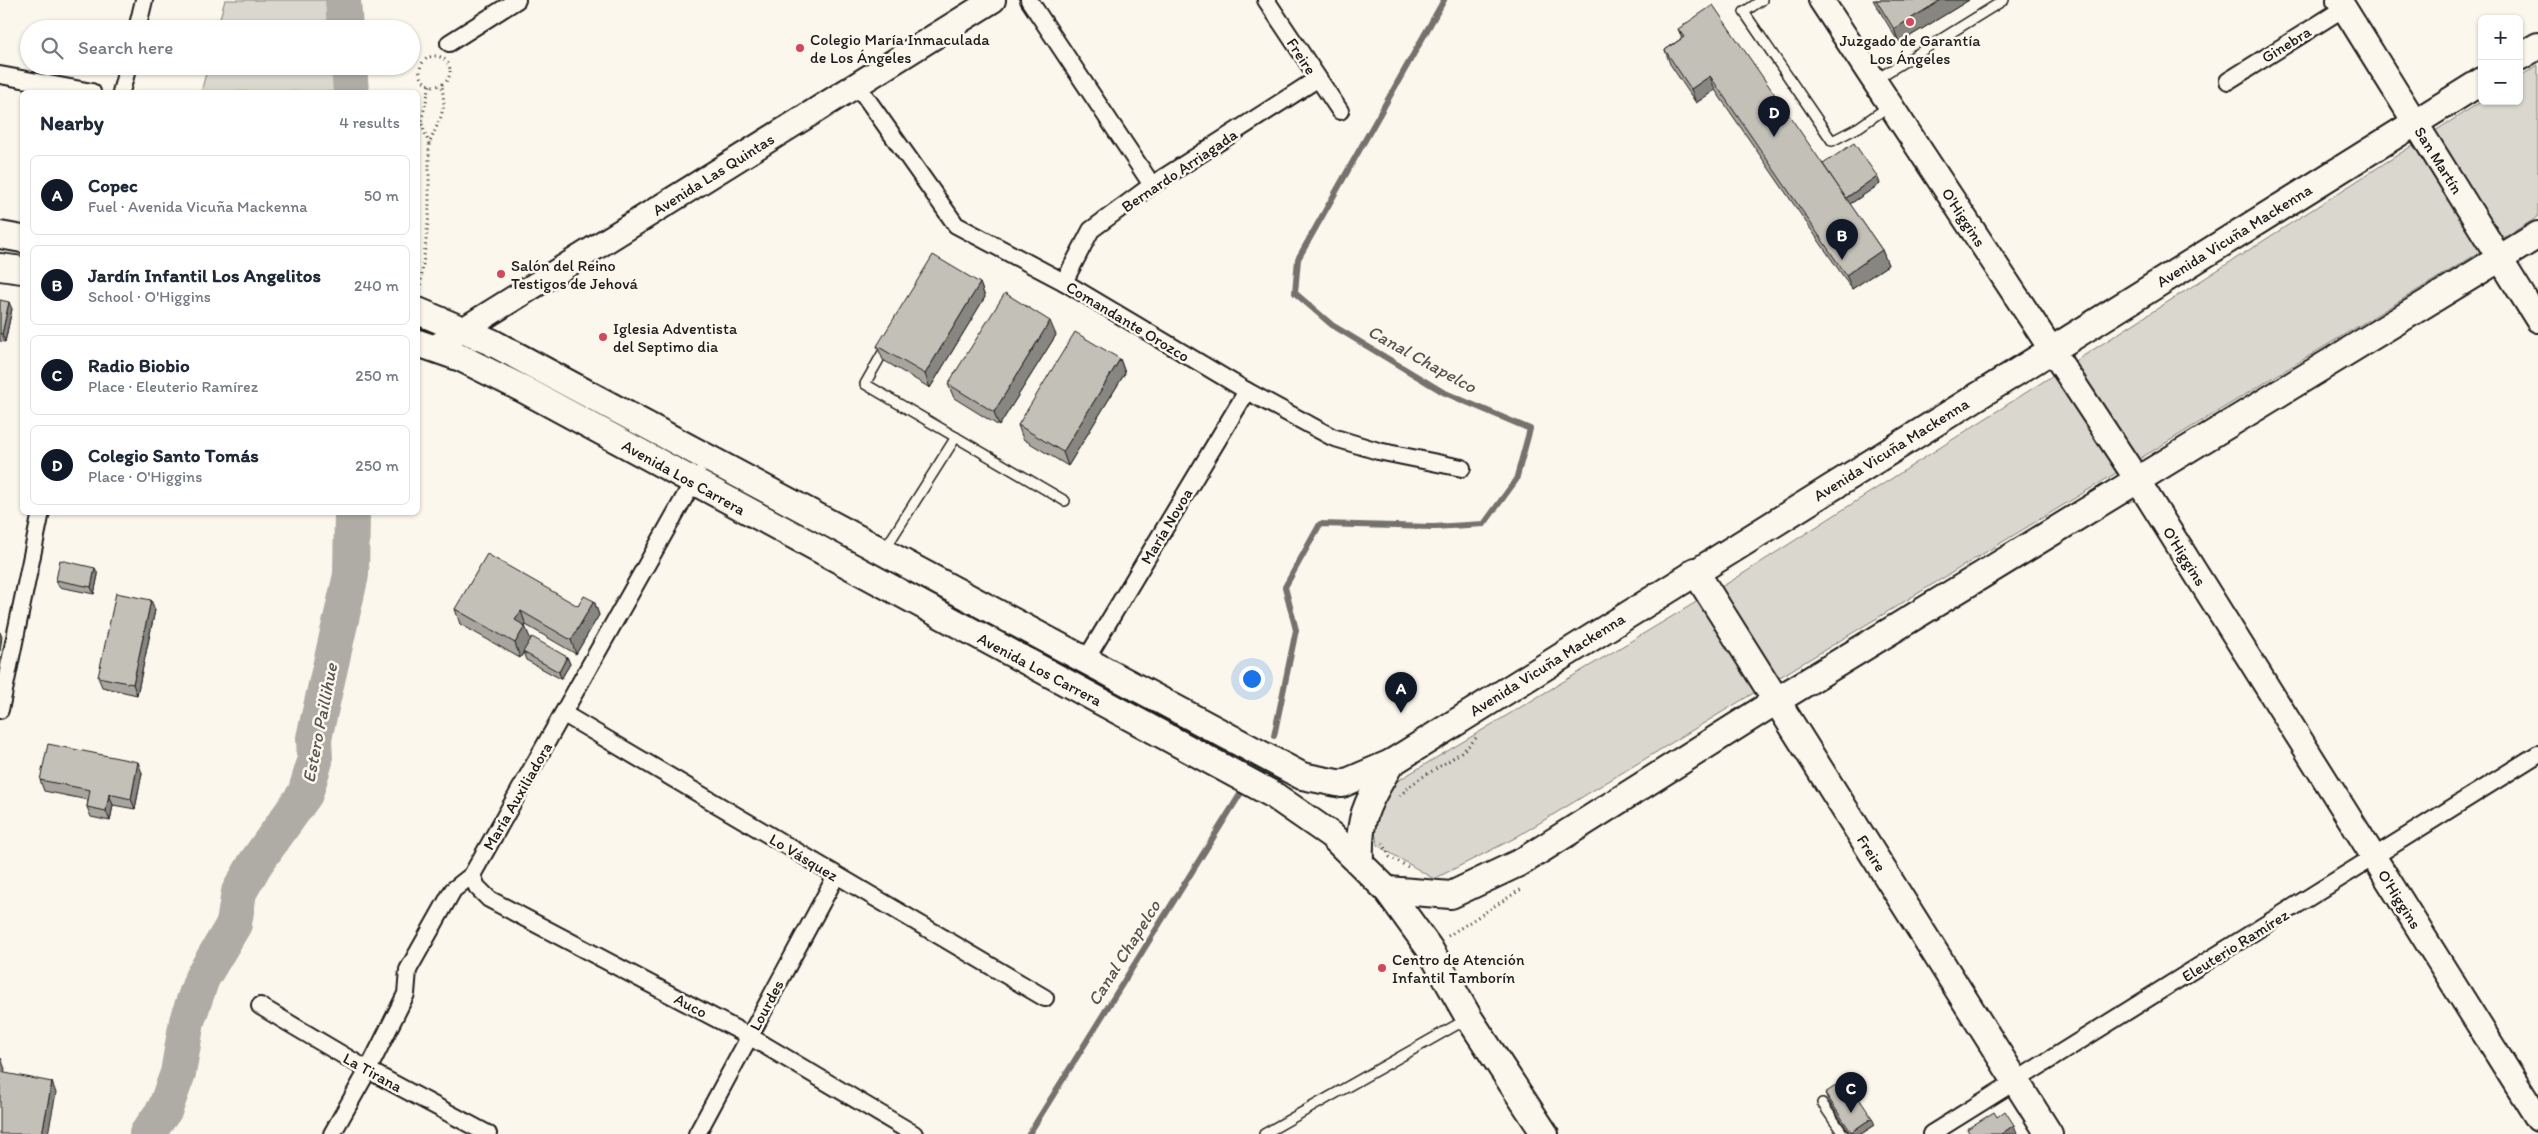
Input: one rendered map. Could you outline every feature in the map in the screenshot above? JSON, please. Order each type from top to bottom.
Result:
[{"type":"main road","points":[[2523,55],[2538,46]]},
{"type":"main road","name":"Avenida Vicuña Mackenna","points":[[1360,862],[1361,825],[1365,807],[1391,762],[2478,83]]},
{"type":"main road","points":[[0,235],[20,239]]},
{"type":"main road","points":[[1386,890],[1451,895],[1524,861],[1776,701],[2538,235]]},
{"type":"main road","points":[[0,266],[20,270]]},
{"type":"main road","name":"Avenida Los Carrera","points":[[420,312],[464,329],[1302,776],[1342,784],[1391,762]]},
{"type":"main road","name":"Avenida Los Carrera","points":[[426,345],[461,358],[525,390],[693,483],[1272,794],[1331,834],[1386,890],[1429,948],[1469,1018],[1545,1134]]},
{"type":"main road","name":"Freire","points":[[1695,571],[2049,1134]]},
{"type":"street","points":[[139,20],[144,0]]},
{"type":"street","points":[[449,43],[517,0]]},
{"type":"street","name":"Avenida Las Quintas","points":[[426,345],[464,329],[993,0]]},
{"type":"street","points":[[1029,0],[1152,185]]},
{"type":"street","name":"Freire","points":[[1266,0],[1340,111]]},
{"type":"street","name":"O'Higgins","points":[[1821,0],[2138,480],[2538,1119]]},
{"type":"street","name":"Ginebra","points":[[2228,81],[2342,4]]},
{"type":"street","name":"San Martín","points":[[2342,4],[2538,320]]},
{"type":"street","points":[[0,75],[81,90]]},
{"type":"street","points":[[122,90],[126,75]]},
{"type":"street","name":"Bernardo Arriagada","points":[[1064,282],[1091,230],[1152,185],[1317,79]]},
{"type":"street","name":"Comandante Orozco","points":[[857,84],[956,225],[1064,282],[1247,392],[1332,437],[1378,451],[1462,468]]},
{"type":"street","name":"María Novoa","points":[[1086,660],[1247,392]]},
{"type":"street","name":"María Auxiliadora","points":[[332,1134],[368,1070],[406,994],[408,970],[453,890],[472,875],[707,458]]},
{"type":"street","points":[[0,710],[2,688],[40,515]]},
{"type":"street","name":"Lo Vásquez","points":[[564,714],[1046,998]]},
{"type":"street","name":"Eleuterio Ramírez","points":[[1931,1134],[2538,754]]},
{"type":"street","name":"Auco","points":[[472,875],[477,887],[489,899],[750,1036],[914,1134]]},
{"type":"street","name":"Lourdes","points":[[697,1134],[836,876]]},
{"type":"street","name":"La Tirana","points":[[260,1006],[368,1070],[488,1134]]},
{"type":"lane","points":[[1762,0],[1744,12],[1832,141],[1859,127],[1891,105]]},
{"type":"lane","points":[[1874,80],[2004,0]]},
{"type":"lane","points":[[893,335],[865,384],[1065,502]]},
{"type":"lane","points":[[883,552],[956,437]]},
{"type":"lane","points":[[1264,1134],[1469,1018]]},
{"type":"lane","points":[[1822,1103],[1843,1134]]},
{"type":"path","points":[[435,56],[442,58],[449,68],[447,80],[442,84],[430,85],[421,76],[422,62],[435,56]]},
{"type":"path","points":[[429,144],[441,118],[444,104],[442,84]]},
{"type":"path","points":[[420,294],[429,215],[429,144],[421,122],[430,85]]},
{"type":"shaded area","points":[[225,0],[327,0],[329,20],[219,20]]},
{"type":"shaded area","points":[[2538,65],[2538,217],[1513,839],[1434,879],[1377,845],[1372,808],[1394,783],[1733,580],[2478,104],[2523,105],[2523,74]]},
{"type":"shaded area","points":[[206,75],[335,75],[337,90],[202,90]]},
{"type":"building","points":[[1876,0],[1941,0],[1894,29]]},
{"type":"building","points":[[1713,5],[1882,250],[1846,275],[1710,76],[1691,89],[1665,50],[1684,37],[1678,29]]},
{"type":"building","points":[[1854,143],[1877,176],[1846,198],[1823,164]]},
{"type":"building","points":[[933,255],[980,283],[925,374],[877,346]]},
{"type":"building","points":[[1005,293],[1050,321],[994,412],[948,384]]},
{"type":"building","points":[[0,300],[9,302],[2,334],[0,334]]},
{"type":"building","points":[[1075,332],[1120,359],[1063,452],[1018,425]]},
{"type":"building","points":[[487,554],[578,606],[584,596],[594,601],[571,640],[521,611],[515,620],[525,626],[515,643],[455,609]]},
{"type":"building","points":[[60,560],[95,568],[91,587],[56,580]]},
{"type":"building","points":[[116,593],[151,600],[133,684],[98,677]]},
{"type":"building","points":[[532,637],[567,657],[559,672],[523,652]]},
{"type":"building","points":[[48,744],[138,762],[131,799],[109,794],[106,811],[87,807],[90,790],[40,780]]},
{"type":"building","points":[[0,1072],[52,1082],[42,1134],[0,1134]]},
{"type":"building","points":[[1846,1079],[1872,1118],[1851,1132],[1825,1093]]},
{"type":"building","points":[[2005,1111],[2014,1125],[2001,1134],[1970,1134],[1967,1129],[1994,1112],[1997,1117]]},
{"type":"waterway","name":"Estero Paillihue","points":[[343,0],[344,20]]},
{"type":"waterway","name":"Canal Chapelco","points":[[1274,736],[1296,630],[1285,587],[1320,524],[1433,527],[1484,524],[1516,480],[1530,429],[1443,392],[1332,325],[1295,293],[1298,259],[1444,0]]},
{"type":"waterway","name":"Estero Paillihue","points":[[350,75],[351,90]]},
{"type":"waterway","name":"Estero Paillihue","points":[[147,1134],[165,1109],[178,1073],[187,1021],[202,978],[234,924],[239,892],[255,864],[305,794],[315,761],[314,738],[351,575],[352,515]]},
{"type":"waterway","name":"Canal Chapelco","points":[[1029,1134],[1244,788]]},
{"type":"place","name":"Juzgado de Garantía Los Ángeles","points":[[1910,22]]},
{"type":"place","name":"Colegio María Inmaculada de Los Ángeles","points":[[800,48]]},
{"type":"place","name":"Colegio Santo Tomás","points":[[1774,137]]},
{"type":"place","name":"Jardín Infantil Los Angelitos","points":[[1842,260]]},
{"type":"place","name":"Salón del Reino Testigos de Jehová","points":[[501,274]]},
{"type":"place","name":"Iglesia Adventista del Septimo dia","points":[[603,337]]},
{"type":"place","name":"Copec","points":[[1401,713]]},
{"type":"place","name":"Centro de Atención Infantil Tamborín","points":[[1382,968]]},
{"type":"place","name":"Radio Biobio","points":[[1851,1113]]}]
